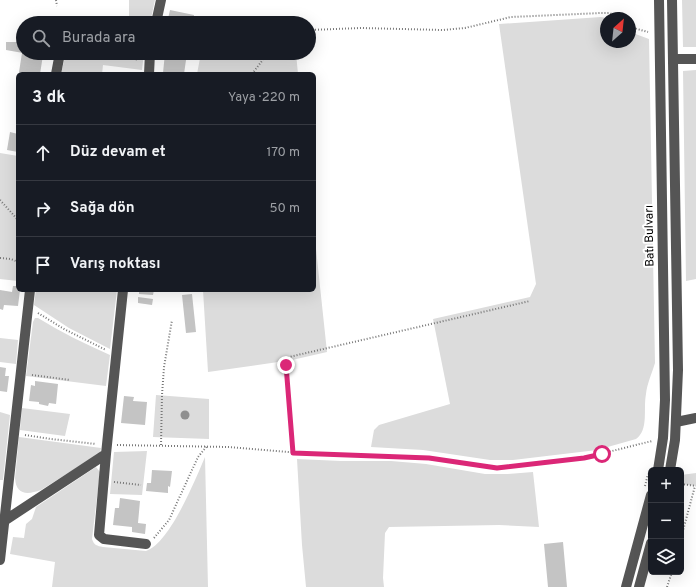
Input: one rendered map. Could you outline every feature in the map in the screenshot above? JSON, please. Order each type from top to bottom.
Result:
[{"type":"street","points":[[158,16],[161,0]]},
{"type":"street","name":"Batı Bulvarı","points":[[654,467],[663,438],[666,400],[659,0]]},
{"type":"street","points":[[670,467],[676,422],[678,370],[672,0]]},
{"type":"street","points":[[673,59],[696,59]]},
{"type":"street","points":[[56,72],[59,60]]},
{"type":"street","points":[[149,60],[149,72]]},
{"type":"street","points":[[0,560],[30,292]]},
{"type":"street","points":[[123,292],[106,449],[99,535],[104,539],[146,544]]},
{"type":"street","points":[[676,422],[696,418]]},
{"type":"street","points":[[4,521],[106,449]]},
{"type":"street","points":[[626,587],[647,492]]},
{"type":"street","points":[[639,587],[648,554]]},
{"type":"path","points":[[56,0],[57,6]]},
{"type":"path","points":[[316,30],[368,28],[442,30],[464,28],[511,17],[600,12]]},
{"type":"path","points":[[636,29],[649,32],[649,26]]},
{"type":"path","points":[[254,72],[263,60]]},
{"type":"path","points":[[0,200],[16,218]]},
{"type":"path","points":[[0,258],[16,261]]},
{"type":"path","points":[[293,453],[286,365],[286,361],[289,357],[530,301]]},
{"type":"path","points":[[28,307],[64,329],[116,354]]},
{"type":"path","points":[[161,445],[163,379],[172,320]]},
{"type":"path","points":[[21,374],[70,380]]},
{"type":"path","points":[[14,432],[106,449],[161,445],[207,446],[293,453],[429,458],[497,468],[584,458],[654,440],[653,448]]},
{"type":"path","points":[[146,544],[169,520],[198,457],[207,446]]},
{"type":"path","points":[[103,481],[141,485]]},
{"type":"path","points":[[684,484],[696,486],[684,528]]},
{"type":"path","points":[[668,587],[671,575]]},
{"type":"shaded area","points":[[129,0],[155,0],[152,16],[129,16]]},
{"type":"shaded area","points":[[682,0],[696,0],[696,47],[683,47]]},
{"type":"shaded area","points":[[600,17],[600,48],[636,48],[636,34],[649,39],[655,363],[648,382],[643,430],[636,439],[597,450],[513,460],[490,460],[423,450],[371,447],[374,430],[379,425],[450,404],[433,319],[530,297],[536,284],[499,24]]},
{"type":"shaded area","points":[[64,60],[143,60],[142,70],[103,65],[102,72],[61,72]]},
{"type":"shaded area","points":[[200,60],[297,60],[298,72],[197,72]]},
{"type":"shaded area","points":[[696,70],[696,279],[686,281],[683,71]]},
{"type":"shaded area","points":[[0,153],[16,156],[16,281],[0,279]]},
{"type":"shaded area","points":[[316,249],[327,352],[292,360],[208,372],[203,292],[316,292]]},
{"type":"shaded area","points":[[36,292],[117,292],[110,349],[69,328],[34,305]]},
{"type":"shaded area","points":[[35,318],[38,318],[73,338],[110,355],[106,386],[26,376],[33,322]]},
{"type":"shaded area","points":[[0,338],[18,340],[16,364],[0,362]]},
{"type":"shaded area","points":[[156,395],[209,399],[209,439],[153,437]]},
{"type":"shaded area","points":[[22,408],[70,414],[65,436],[20,430]]},
{"type":"shaded area","points":[[0,412],[10,415],[3,480],[0,480]]},
{"type":"shaded area","points":[[19,437],[101,448],[100,453],[41,490],[27,493],[20,491],[16,484],[15,478]]},
{"type":"shaded area","points":[[147,451],[142,495],[110,494],[114,452]]},
{"type":"shaded area","points":[[205,457],[208,587],[52,587],[55,562],[10,554],[13,537],[24,538],[26,524],[32,519],[36,507],[96,467],[100,472],[92,539],[94,543],[97,546],[103,547],[146,551],[155,546],[173,524]]},
{"type":"shaded area","points":[[297,459],[391,461],[426,464],[485,474],[533,472],[539,527],[499,525],[389,527],[385,533],[384,587],[306,587]]},
{"type":"shaded area","points":[[696,473],[696,486],[684,484],[684,475]]},
{"type":"building","points":[[170,10],[194,15],[194,16],[169,16]]},
{"type":"building","points":[[6,42],[16,42],[16,52],[6,50]]},
{"type":"building","points":[[21,60],[42,60],[40,72],[19,72]]},
{"type":"building","points":[[164,60],[186,60],[184,72],[163,72]]},
{"type":"building","points":[[10,132],[16,134],[16,152],[7,150]]},
{"type":"building","points":[[13,286],[16,286],[16,292],[20,292],[18,306],[4,305],[3,310],[0,309],[0,290],[12,292]]},
{"type":"building","points":[[139,292],[154,292],[153,295],[139,294]]},
{"type":"building","points":[[192,294],[196,332],[186,333],[182,295]]},
{"type":"building","points":[[138,297],[153,299],[152,305],[138,303]]},
{"type":"building","points":[[0,367],[6,368],[5,376],[9,376],[7,392],[0,391]]},
{"type":"building","points":[[35,381],[58,384],[56,404],[49,403],[48,406],[39,404],[39,402],[29,401],[31,385],[35,386]]},
{"type":"building","points":[[124,396],[134,397],[133,401],[147,402],[145,425],[121,423]]},
{"type":"building","points":[[152,470],[172,471],[170,487],[168,486],[168,493],[146,491],[147,483],[151,483]]},
{"type":"building","points":[[120,498],[140,501],[138,523],[146,524],[145,534],[132,532],[132,527],[113,525],[115,508],[119,508]]},
{"type":"building","points":[[563,542],[567,587],[548,587],[544,544]]},
{"type":"route","points":[[286,365],[293,453],[429,458],[447,462],[497,468],[584,458],[602,454]]}]
